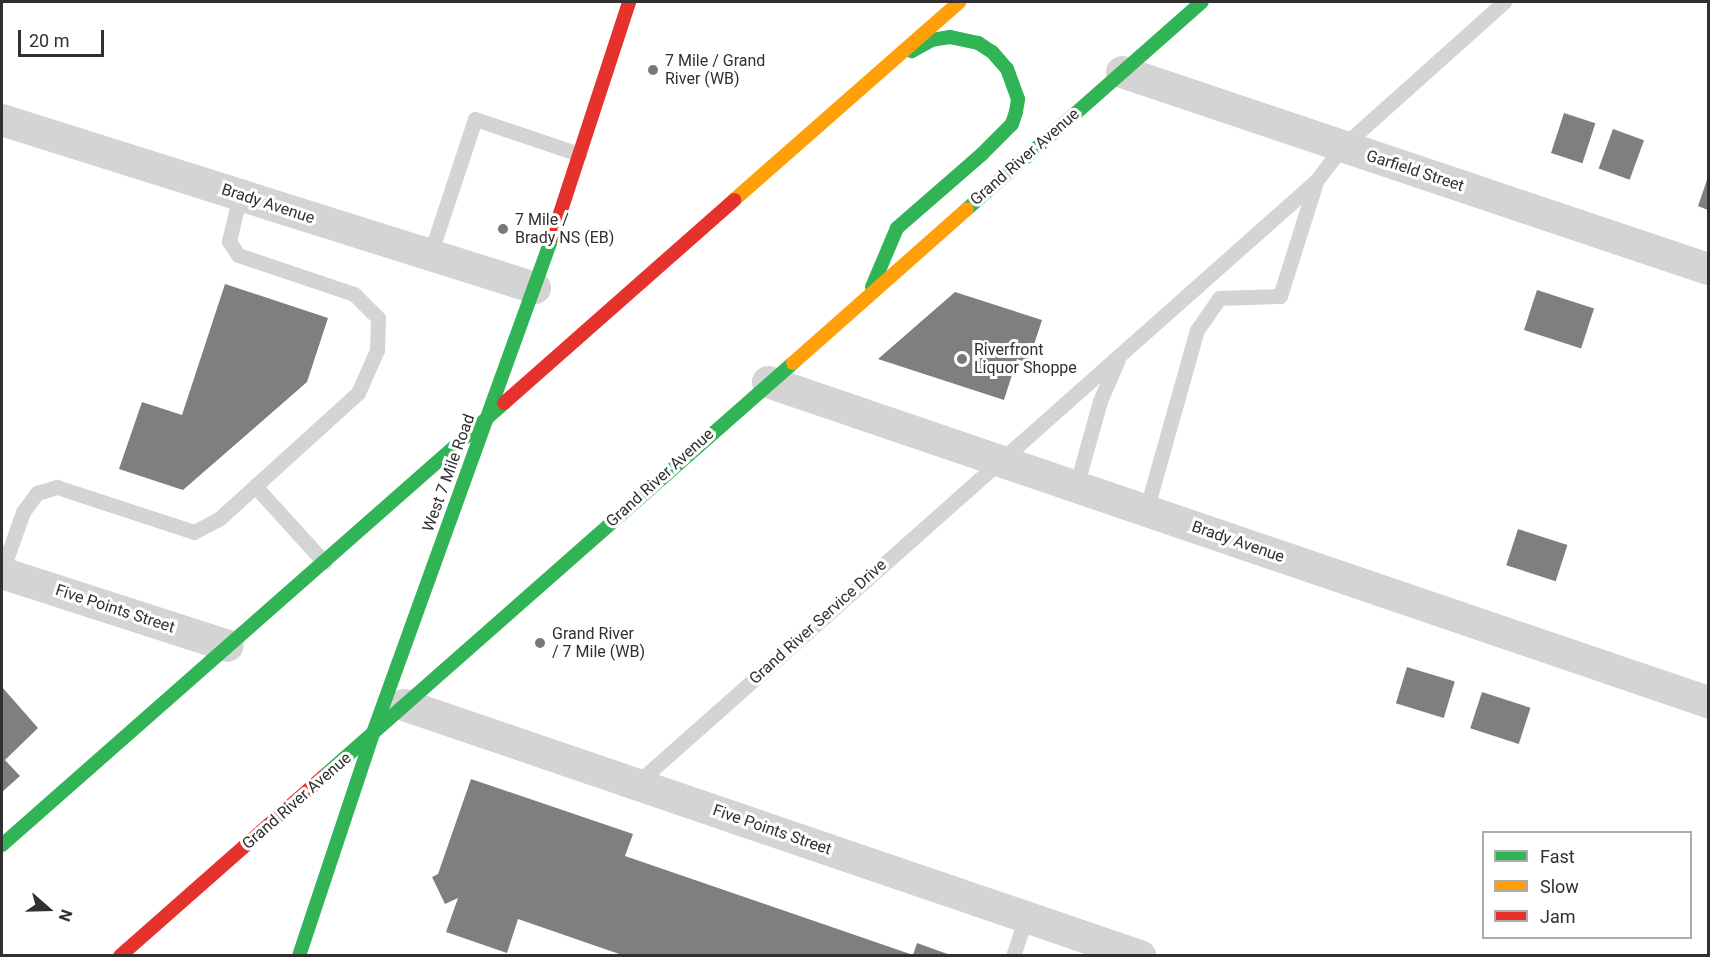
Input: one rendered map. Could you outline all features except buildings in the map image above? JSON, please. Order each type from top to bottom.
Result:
[{"type":"main road","name":"West 7 Mile Road","points":[[299,956],[372,736],[535,288],[629,2]]},
{"type":"main road","points":[[2,845],[959,2]]},
{"type":"main road","name":"Grand River Avenue","points":[[120,956],[372,736],[768,382],[1202,2]]},
{"type":"main road","points":[[869,294],[897,228],[982,154],[1012,124],[1018,99],[1007,69],[992,52],[967,39],[950,37],[932,40],[888,64]]},
{"type":"street","name":"Garfield Street","points":[[1122,72],[1708,269]]},
{"type":"street","name":"Brady Avenue","points":[[2,120],[535,288]]},
{"type":"street","name":"Brady Avenue","points":[[768,382],[1708,702]]},
{"type":"street","name":"Five Points Street","points":[[2,572],[228,646]]},
{"type":"street","name":"Five Points Street","points":[[404,705],[1140,956]]},
{"type":"lane","points":[[1000,461],[1316,181],[1342,146],[1504,2]]},
{"type":"lane","points":[[430,255],[475,119],[579,154]]},
{"type":"lane","points":[[1146,511],[1197,330],[1219,298],[1280,296],[1316,181]]},
{"type":"lane","points":[[2,572],[23,512],[37,494],[57,487],[194,532],[220,518],[358,393],[377,350],[378,318],[354,294],[238,255],[229,241],[240,195]]},
{"type":"lane","points":[[1076,487],[1100,400],[1119,355]]},
{"type":"lane","name":"Grand River Service Drive","points":[[636,784],[1000,461]]},
{"type":"lane","points":[[255,486],[324,562]]},
{"type":"lane","points":[[1013,956],[1026,917]]},
{"type":"traffic: fast","points":[[967,209],[1202,2]]},
{"type":"traffic: fast","points":[[872,287],[897,228],[982,154],[1012,124],[1016,112],[1018,99],[1007,69],[992,52],[978,43],[950,37],[932,40],[912,51]]},
{"type":"traffic: fast","points":[[299,956],[372,736],[553,235]]},
{"type":"traffic: fast","points":[[323,777],[793,363]]},
{"type":"traffic: fast","points":[[2,845],[504,403]]},
{"type":"traffic: slow","points":[[734,200],[959,2]]},
{"type":"traffic: slow","points":[[793,363],[967,209]]},
{"type":"traffic: jam","points":[[553,235],[629,2]]},
{"type":"traffic: jam","points":[[504,403],[734,200]]},
{"type":"traffic: jam","points":[[120,956],[323,777]]},
{"type":"place","name":"7 Mile / Grand River (WB)","points":[[653,70]]},
{"type":"place","name":"7 Mile / Brady NS (EB)","points":[[503,229]]},
{"type":"place","name":"Riverfront Liquor Shoppe","points":[[962,359]]},
{"type":"place","name":"Grand River / 7 Mile (WB)","points":[[540,643]]}]
